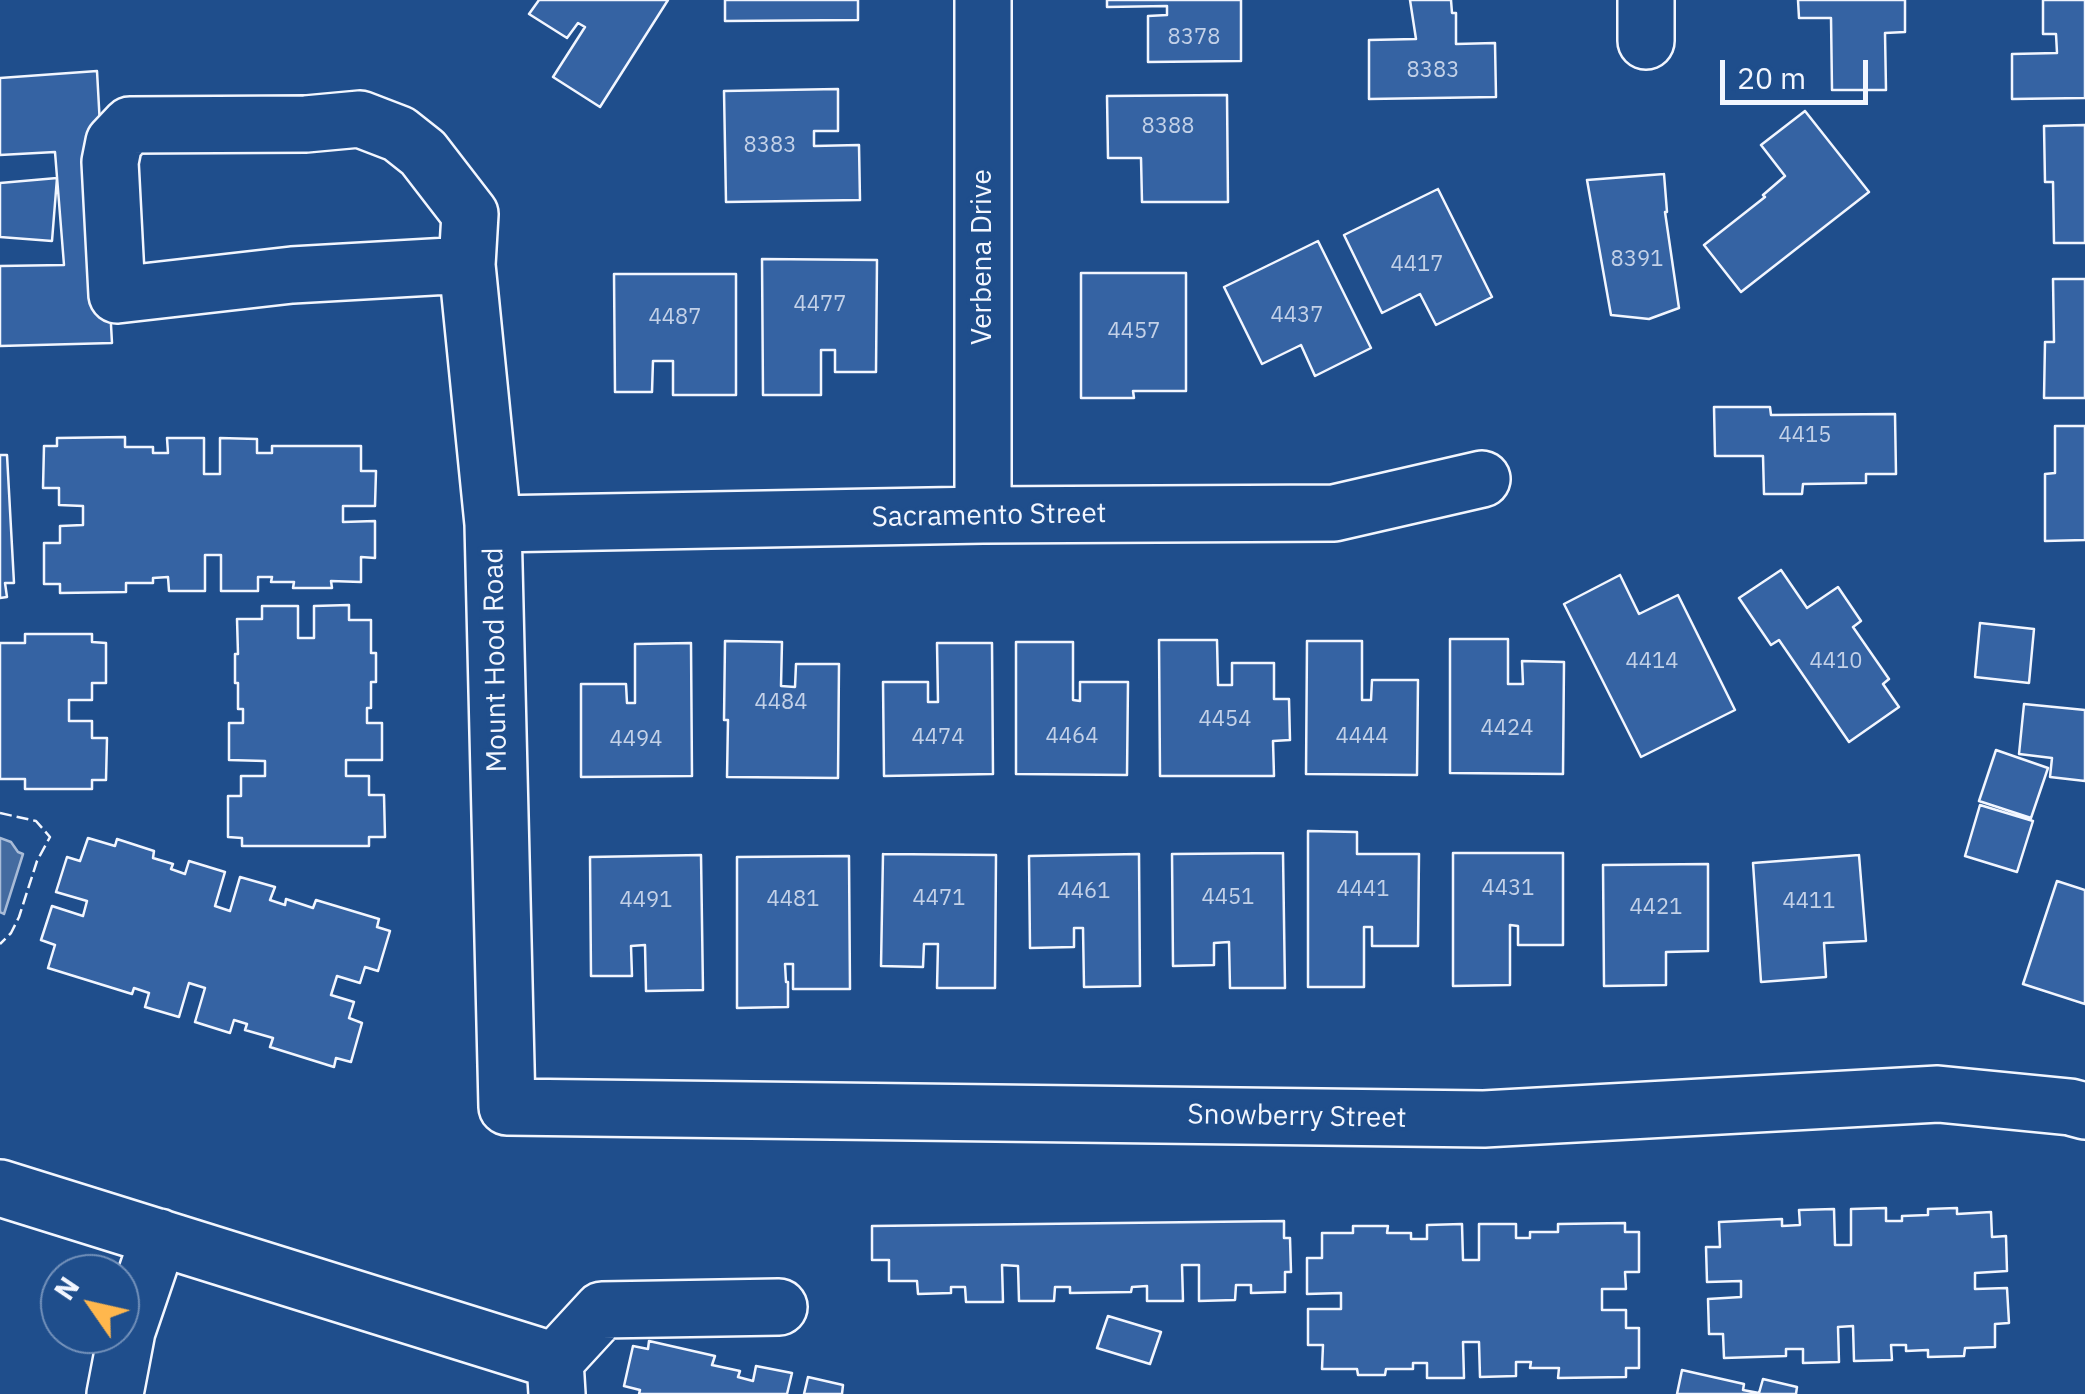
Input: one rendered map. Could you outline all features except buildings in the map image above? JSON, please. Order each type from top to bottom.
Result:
[{"type":"street","name":"Verbena Drive","points":[[983,0],[983,514]]},
{"type":"street","points":[[360,119],[399,134],[423,152],[469,240],[292,276],[117,295],[110,162],[114,142],[130,125],[306,124],[360,119]]},
{"type":"street","name":"Mount Hood Road","points":[[469,240],[493,524],[507,1106]]},
{"type":"street","name":"Sacramento Street","points":[[493,524],[983,514],[1334,514],[1482,479]]},
{"type":"street","name":"Snowberry Street","points":[[507,1106],[1484,1119],[1938,1094],[2085,1111]]},
{"type":"street","points":[[0,1188],[154,1254],[556,1377],[602,1310],[779,1307]]},
{"type":"street","points":[[115,1394],[127,1330],[154,1254]]},
{"type":"water","points":[[0,838],[23,854],[4,914],[0,912]]},
{"type":"fence","points":[[0,813],[36,821],[50,837],[37,861],[19,917],[0,944]]}]
